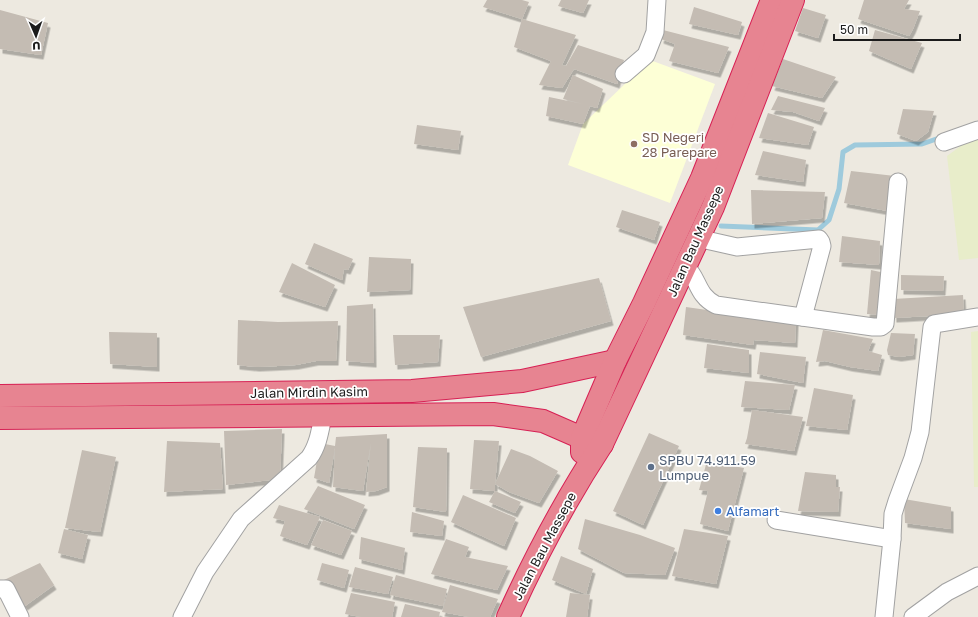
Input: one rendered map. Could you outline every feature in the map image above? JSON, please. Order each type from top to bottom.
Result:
[{"type":"highway","name":"Jalan Bau Massepe","points":[[582,475],[582,438],[615,361],[644,303],[699,184],[772,0]]},
{"type":"highway","name":"Jalan Bau Massepe","points":[[508,617],[526,578],[582,475],[602,444],[697,238],[713,207],[793,0]]},
{"type":"highway","name":"Jalan Mirdin Kasim","points":[[2,396],[412,391],[522,380],[615,361]]},
{"type":"highway","points":[[2,396],[2,418]]},
{"type":"highway","name":"Jalan Mirdin Kasim","points":[[2,418],[493,414],[543,421],[582,438],[602,444]]},
{"type":"street","points":[[624,74],[646,55],[655,32],[657,0]]},
{"type":"street","points":[[944,142],[978,130]]},
{"type":"street","points":[[685,266],[692,271],[698,288],[711,302],[716,305],[881,327],[885,324],[898,182]]},
{"type":"street","points":[[697,238],[737,247],[819,240],[822,242],[803,317]]},
{"type":"street","points":[[884,617],[893,514],[913,458],[920,432],[932,327],[934,324],[978,317]]},
{"type":"street","points":[[182,617],[206,572],[241,519],[309,458],[314,451],[323,416]]},
{"type":"street","points":[[776,520],[892,539]]},
{"type":"street","points":[[913,617],[947,592],[978,576]]},
{"type":"street","points":[[1,589],[6,589],[20,617]]},
{"type":"shaded area","name":"SD Negeri 28 Parepare","points":[[650,60],[715,84],[670,203],[568,165],[583,124]]},
{"type":"shaded area","points":[[978,136],[978,258],[959,260],[947,156],[973,137]]},
{"type":"shaded area","points":[[978,331],[978,487],[974,487],[971,332]]},
{"type":"building","points":[[487,0],[522,0],[529,2],[522,19],[483,7]]},
{"type":"building","points":[[561,0],[589,0],[583,13],[558,6]]},
{"type":"building","points":[[864,0],[909,0],[904,9],[920,11],[909,36],[858,19]]},
{"type":"building","points":[[694,7],[742,22],[738,35],[689,24]]},
{"type":"building","points":[[803,8],[826,15],[818,38],[795,31]]},
{"type":"building","points":[[0,10],[48,23],[41,55],[0,49]]},
{"type":"building","points":[[522,19],[576,35],[562,65],[566,66],[578,45],[624,60],[617,84],[574,69],[562,88],[539,85],[551,61],[514,47]]},
{"type":"building","points":[[663,30],[729,47],[718,73],[669,61],[675,44],[661,39]]},
{"type":"building","points":[[875,30],[922,43],[911,69],[869,51]]},
{"type":"building","points":[[783,59],[836,77],[822,98],[772,86]]},
{"type":"building","points":[[573,75],[603,89],[597,108],[590,106],[583,124],[546,116],[549,97],[583,104],[563,99]]},
{"type":"building","points":[[778,96],[825,108],[819,121],[793,112],[771,110]]},
{"type":"building","points":[[903,109],[934,111],[928,132],[916,141],[897,134]]},
{"type":"building","points":[[768,113],[814,127],[808,145],[759,138]]},
{"type":"building","points":[[417,125],[461,131],[458,150],[414,144]]},
{"type":"building","points":[[763,151],[806,160],[803,182],[755,175]]},
{"type":"building","points":[[851,171],[895,176],[893,212],[844,203]]},
{"type":"building","points":[[751,190],[825,192],[822,218],[752,224]]},
{"type":"building","points":[[622,210],[660,222],[654,240],[616,227]]},
{"type":"building","points":[[842,236],[880,241],[879,265],[839,262]]},
{"type":"building","points":[[314,243],[353,259],[348,270],[344,269],[342,280],[305,264]]},
{"type":"building","points":[[369,257],[411,259],[410,290],[367,292]]},
{"type":"building","points":[[292,263],[335,285],[325,307],[279,292]]},
{"type":"building","points":[[871,270],[885,273],[882,315],[867,314]]},
{"type":"building","points":[[901,275],[944,276],[943,291],[901,290]]},
{"type":"building","points":[[599,278],[611,321],[481,357],[463,307]]},
{"type":"building","points":[[963,295],[964,314],[894,318],[893,299]]},
{"type":"building","points":[[373,304],[374,363],[346,361],[347,306]]},
{"type":"building","points":[[686,307],[796,321],[795,343],[754,340],[753,345],[683,335]]},
{"type":"building","points":[[238,320],[278,322],[338,321],[336,361],[316,361],[296,365],[257,367],[237,365]]},
{"type":"building","points":[[823,330],[873,339],[868,351],[882,355],[878,371],[850,367],[825,361],[816,362]]},
{"type":"building","points":[[109,332],[157,333],[157,367],[110,364]]},
{"type":"building","points":[[891,333],[915,334],[913,355],[899,357],[888,355],[887,350]]},
{"type":"building","points":[[393,335],[440,335],[438,362],[395,365]]},
{"type":"building","points":[[707,344],[749,350],[749,373],[704,368]]},
{"type":"building","points":[[760,352],[806,357],[803,383],[757,374]]},
{"type":"building","points":[[745,381],[795,385],[789,410],[741,407]]},
{"type":"building","points":[[814,388],[853,395],[847,430],[806,426]]},
{"type":"building","points":[[752,410],[803,417],[794,451],[745,444]]},
{"type":"building","points":[[282,429],[280,479],[226,485],[224,431]]},
{"type":"building","name":"SPBU 74.911.59 Lumpue","points":[[649,433],[679,446],[643,525],[613,511]]},
{"type":"building","points":[[387,434],[387,487],[376,491],[366,492],[371,442],[363,491],[333,487],[335,448],[329,483],[314,478],[320,443],[335,446],[336,437]]},
{"type":"building","points":[[474,440],[499,441],[495,491],[470,489]]},
{"type":"building","points":[[167,441],[220,443],[223,489],[164,492]]},
{"type":"building","points":[[418,447],[447,448],[446,512],[413,507]]},
{"type":"building","points":[[511,449],[530,456],[558,471],[539,503],[509,492],[495,484]]},
{"type":"building","points":[[82,450],[116,457],[100,532],[65,528]]},
{"type":"building","points":[[707,461],[744,468],[728,531],[700,524],[708,491],[699,490]]},
{"type":"building","points":[[805,472],[836,475],[836,487],[840,487],[838,512],[798,511]]},
{"type":"building","points":[[318,486],[365,505],[354,529],[304,509]]},
{"type":"building","points":[[495,491],[521,502],[515,513],[489,502]]},
{"type":"building","points":[[463,495],[516,518],[504,546],[451,522]]},
{"type":"building","points":[[904,499],[951,507],[951,529],[905,523]]},
{"type":"building","points":[[279,505],[320,517],[307,545],[280,536],[285,521],[273,518]]},
{"type":"building","points":[[412,512],[444,521],[442,536],[410,532]]},
{"type":"building","points":[[585,519],[640,535],[675,548],[665,575],[624,573],[578,549]]},
{"type":"building","points":[[323,520],[352,531],[341,555],[311,545]]},
{"type":"building","points":[[64,529],[88,535],[82,559],[58,553]]},
{"type":"building","points":[[684,529],[728,536],[716,584],[672,576]]},
{"type":"building","points":[[361,537],[405,548],[402,570],[359,559]]},
{"type":"building","points":[[446,539],[469,547],[465,557],[508,566],[497,590],[431,574]]},
{"type":"building","points":[[561,556],[593,569],[586,594],[552,580]]},
{"type":"building","points":[[40,563],[54,585],[25,606],[4,580]]},
{"type":"building","points":[[322,563],[349,570],[344,588],[317,580]]},
{"type":"building","points":[[355,567],[393,577],[388,594],[349,587]]},
{"type":"building","points":[[396,575],[447,589],[443,606],[390,595]]},
{"type":"building","points":[[450,585],[498,599],[490,617],[469,617],[442,612]]},
{"type":"building","points":[[351,593],[395,602],[392,617],[361,617],[345,614]]},
{"type":"building","points":[[570,593],[590,595],[587,617],[566,617]]},
{"type":"building","points":[[405,604],[440,612],[439,617],[401,617]]},
{"type":"waterway","points":[[721,226],[818,230],[829,220],[839,189],[843,152],[855,145],[922,144],[942,137]]},
{"type":"place","name":"SD Negeri 28 Parepare","points":[[634,144]]},
{"type":"place","name":"SPBU 74.911.59 Lumpue","points":[[651,467]]},
{"type":"place","name":"Alfamart","points":[[718,511]]}]
